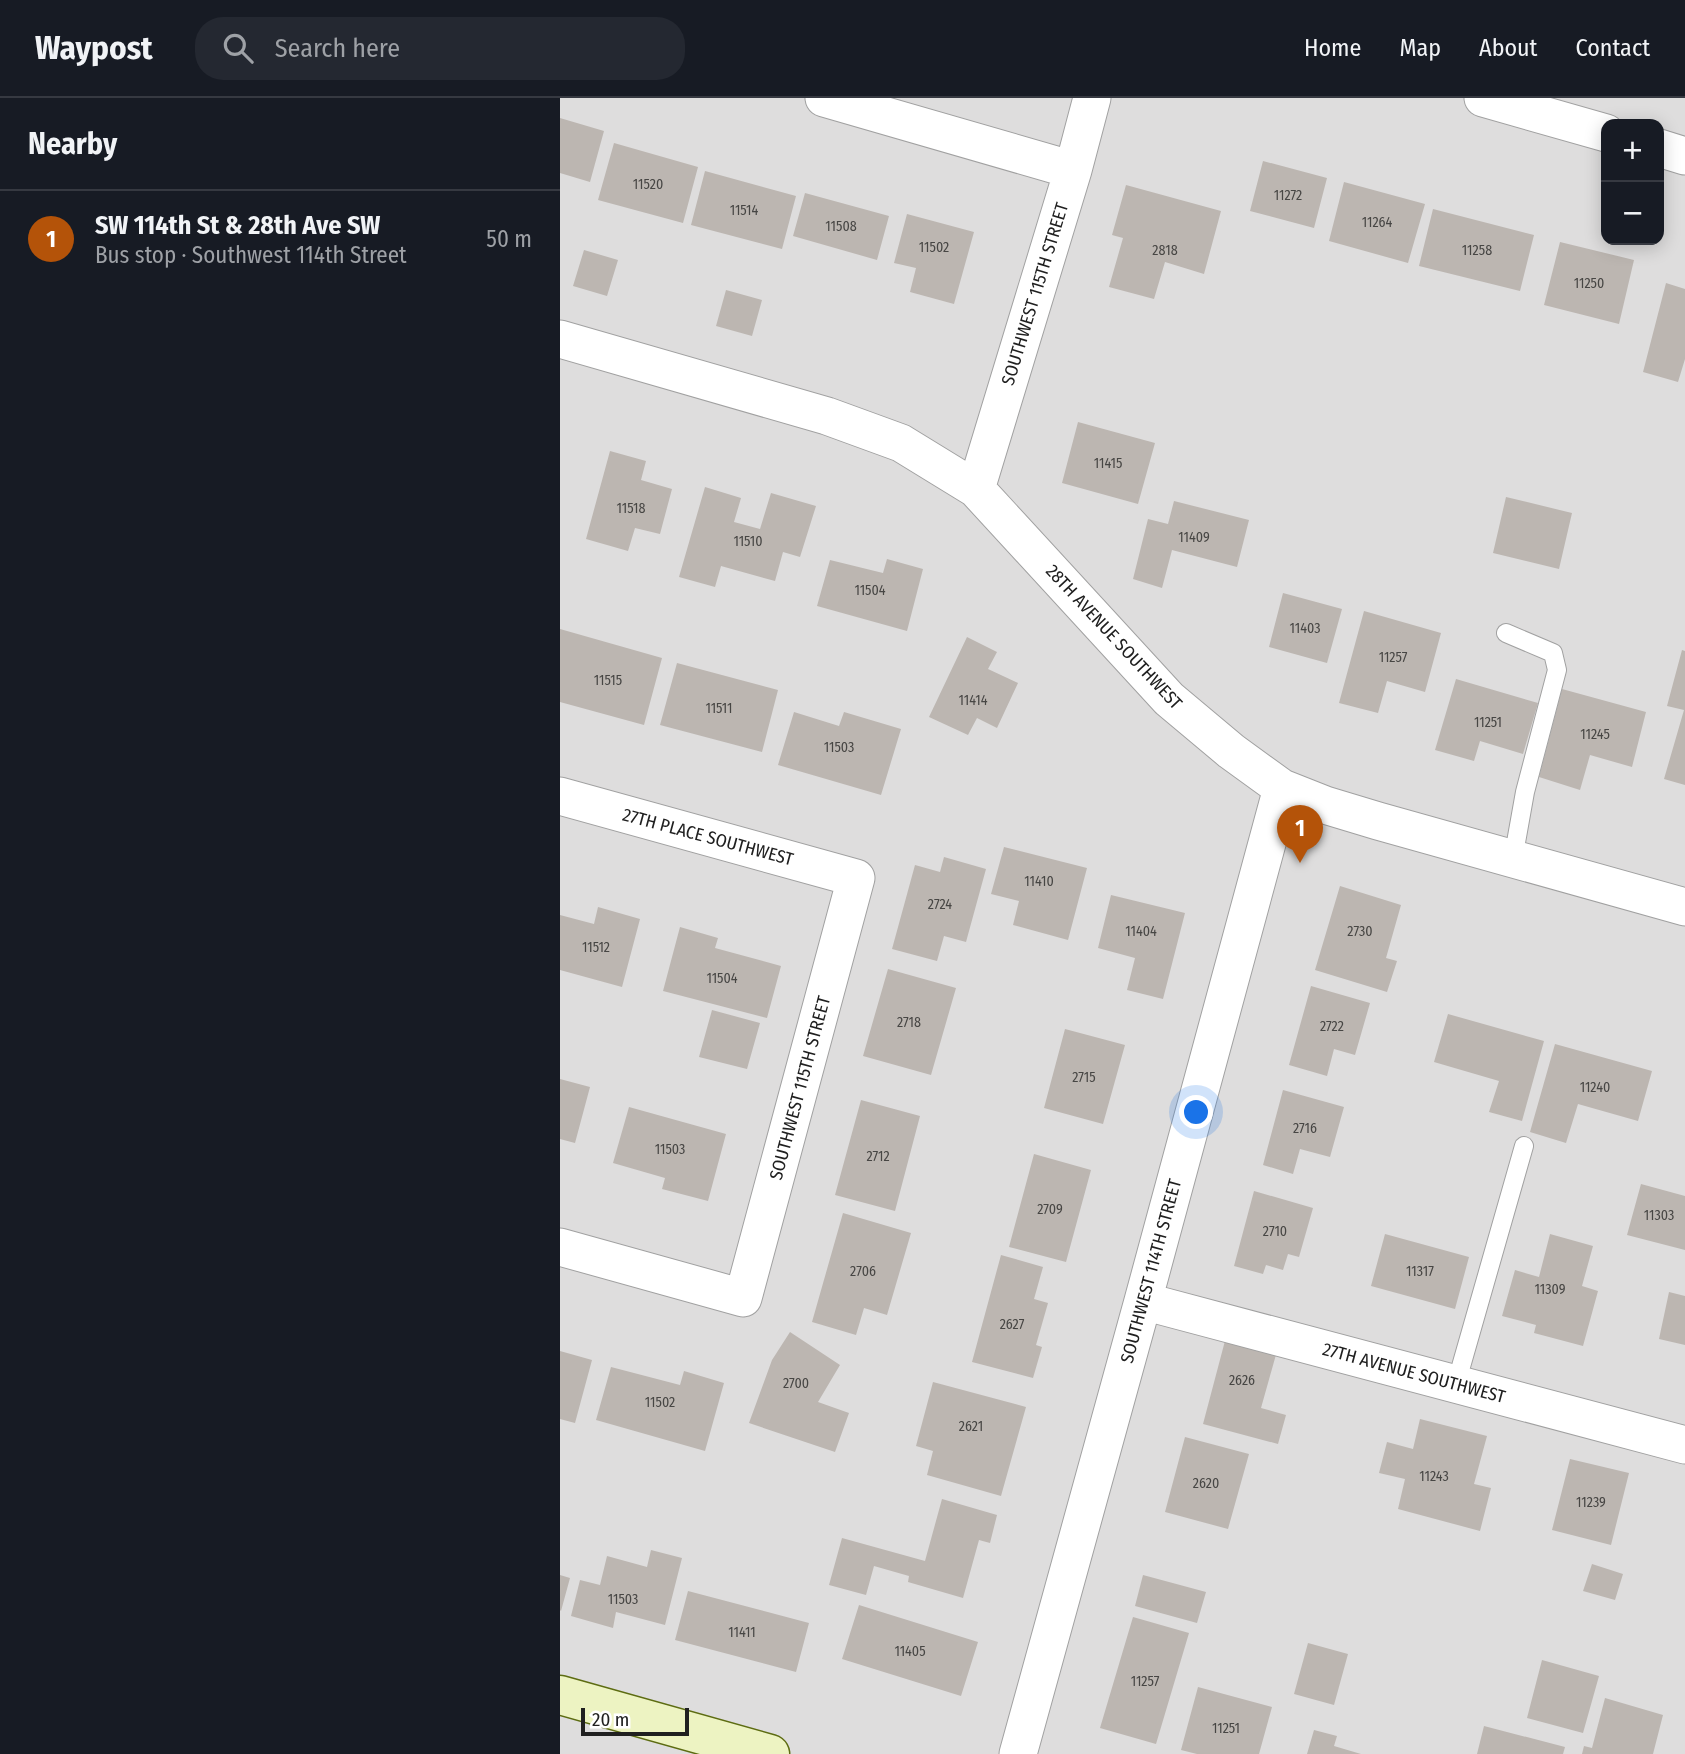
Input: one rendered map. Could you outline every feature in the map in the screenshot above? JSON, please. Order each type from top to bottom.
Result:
[{"type":"street","points":[[824,98],[1073,170]]},
{"type":"street","name":"SOUTHWEST 115TH STREET","points":[[976,489],[1073,170],[1092,98]]},
{"type":"street","points":[[1483,98],[1601,132]]},
{"type":"street","points":[[1664,150],[1685,156]]},
{"type":"street","name":"28TH AVENUE SOUTHWEST","points":[[560,339],[839,421],[901,443],[976,489],[1169,699],[1231,751],[1282,788],[1378,821],[1685,907]]},
{"type":"street","name":"SOUTHWEST 114TH STREET","points":[[1018,1754],[1282,788]]},
{"type":"street","name":"27TH PLACE SOUTHWEST","points":[[560,796],[856,878]]},
{"type":"street","name":"SOUTHWEST 115TH STREET","points":[[560,1247],[743,1298],[856,878]]},
{"type":"street","name":"27TH AVENUE SOUTHWEST","points":[[1143,1301],[1685,1445]]},
{"type":"street","points":[[560,1695],[770,1754]]},
{"type":"lane","points":[[1506,633],[1553,653],[1556,670],[1525,792],[1513,859]]},
{"type":"lane","points":[[1456,1384],[1524,1146]]},
{"type":"shaded area","points":[[560,98],[1685,98],[1685,1754],[560,1754]]},
{"type":"building","points":[[560,118],[604,131],[590,182],[560,173]]},
{"type":"building","points":[[614,143],[698,167],[683,223],[598,200]]},
{"type":"building","points":[[1263,161],[1327,178],[1314,228],[1250,211]]},
{"type":"building","points":[[705,171],[796,196],[782,249],[691,225]]},
{"type":"building","points":[[1344,182],[1425,204],[1408,263],[1329,241]]},
{"type":"building","points":[[1126,185],[1221,211],[1204,274],[1165,262],[1154,299],[1109,287],[1123,238],[1112,235]]},
{"type":"building","points":[[805,193],[889,216],[877,260],[793,236]]},
{"type":"building","points":[[1433,209],[1534,235],[1520,291],[1419,266]]},
{"type":"building","points":[[907,214],[974,232],[954,304],[910,292],[916,268],[894,263]]},
{"type":"building","points":[[1560,242],[1634,260],[1619,324],[1544,305]]},
{"type":"building","points":[[584,250],[618,260],[607,296],[573,286]]},
{"type":"building","points":[[1666,283],[1685,289],[1685,359],[1678,382],[1643,372]]},
{"type":"building","points":[[726,290],[762,300],[752,336],[716,326]]},
{"type":"building","points":[[1078,422],[1155,443],[1138,504],[1062,483]]},
{"type":"building","points":[[610,451],[646,461],[641,480],[672,489],[660,534],[635,528],[628,551],[586,539]]},
{"type":"building","points":[[705,487],[741,498],[734,522],[760,529],[771,493],[816,506],[800,557],[783,552],[775,581],[721,566],[715,587],[679,577]]},
{"type":"building","points":[[1506,497],[1572,513],[1559,569],[1493,553]]},
{"type":"building","points":[[1174,501],[1249,520],[1237,567],[1172,550],[1162,588],[1133,579],[1148,519],[1168,524]]},
{"type":"building","points":[[887,559],[923,569],[907,631],[817,606],[830,560],[883,573]]},
{"type":"building","points":[[1283,593],[1342,609],[1327,663],[1269,647]]},
{"type":"building","points":[[1364,611],[1441,633],[1425,692],[1387,681],[1378,713],[1339,703]]},
{"type":"building","points":[[560,629],[662,658],[644,725],[560,702]]},
{"type":"building","points":[[967,637],[997,652],[988,669],[1018,683],[997,728],[977,718],[968,735],[929,717]]},
{"type":"building","points":[[1682,650],[1685,651],[1685,785],[1664,779],[1684,710],[1667,706]]},
{"type":"building","points":[[677,663],[778,690],[762,752],[660,725]]},
{"type":"building","points":[[1456,679],[1538,703],[1523,754],[1480,741],[1474,761],[1435,750]]},
{"type":"building","points":[[1562,689],[1646,712],[1632,767],[1590,755],[1580,790],[1539,777]]},
{"type":"building","points":[[794,712],[839,726],[844,712],[901,729],[881,795],[778,765]]},
{"type":"building","points":[[1004,847],[1087,868],[1068,940],[1013,925],[1019,901],[991,894]]},
{"type":"building","points":[[944,857],[986,869],[966,942],[944,936],[937,961],[892,949],[915,865],[940,872]]},
{"type":"building","points":[[1340,886],[1401,905],[1386,958],[1397,961],[1387,992],[1315,970]]},
{"type":"building","points":[[1111,895],[1185,913],[1163,999],[1127,990],[1135,958],[1098,948]]},
{"type":"building","points":[[598,907],[640,919],[622,987],[560,970],[560,915],[594,924]]},
{"type":"building","points":[[680,927],[718,938],[715,948],[781,966],[767,1018],[663,991]]},
{"type":"building","points":[[888,969],[956,988],[931,1075],[863,1056]]},
{"type":"building","points":[[1311,986],[1370,1003],[1355,1055],[1334,1049],[1327,1076],[1289,1065]]},
{"type":"building","points":[[712,1010],[760,1023],[747,1069],[699,1057]]},
{"type":"building","points":[[1448,1014],[1544,1041],[1522,1121],[1489,1112],[1499,1081],[1434,1062]]},
{"type":"building","points":[[1065,1029],[1125,1045],[1103,1124],[1044,1108]]},
{"type":"building","points":[[1555,1044],[1652,1071],[1638,1121],[1578,1104],[1566,1143],[1530,1132]]},
{"type":"building","points":[[560,1079],[590,1087],[575,1143],[560,1139]]},
{"type":"building","points":[[1283,1090],[1344,1107],[1330,1157],[1300,1149],[1293,1174],[1263,1165]]},
{"type":"building","points":[[861,1100],[920,1116],[895,1211],[835,1195]]},
{"type":"building","points":[[629,1107],[726,1134],[708,1201],[662,1189],[665,1178],[613,1163]]},
{"type":"building","points":[[1034,1154],[1091,1170],[1066,1262],[1009,1247]]},
{"type":"building","points":[[1641,1184],[1685,1196],[1685,1250],[1627,1235]]},
{"type":"building","points":[[1254,1191],[1313,1208],[1299,1257],[1288,1254],[1283,1270],[1266,1265],[1263,1274],[1234,1266]]},
{"type":"building","points":[[843,1213],[911,1233],[887,1315],[864,1308],[856,1335],[812,1322]]},
{"type":"building","points":[[1385,1234],[1469,1257],[1455,1309],[1371,1286]]},
{"type":"building","points":[[1550,1234],[1593,1246],[1582,1286],[1598,1291],[1583,1346],[1534,1333],[1536,1325],[1502,1316],[1515,1270],[1539,1277]]},
{"type":"building","points":[[1001,1255],[1043,1267],[1034,1299],[1048,1303],[1036,1345],[1042,1347],[1033,1378],[972,1362]]},
{"type":"building","points":[[1669,1292],[1685,1296],[1685,1345],[1659,1339]]},
{"type":"building","points":[[790,1332],[840,1365],[818,1402],[849,1413],[835,1452],[749,1423],[772,1360]]},
{"type":"building","points":[[1226,1337],[1277,1351],[1261,1408],[1286,1415],[1278,1444],[1203,1424]]},
{"type":"building","points":[[560,1351],[592,1360],[575,1423],[560,1419]]},
{"type":"building","points":[[611,1367],[680,1385],[684,1371],[724,1383],[705,1451],[596,1420]]},
{"type":"building","points":[[933,1382],[1026,1407],[1001,1496],[927,1475],[933,1451],[916,1446]]},
{"type":"building","points":[[1420,1419],[1487,1436],[1474,1484],[1491,1488],[1480,1531],[1398,1509],[1405,1479],[1379,1473],[1387,1442],[1413,1449]]},
{"type":"building","points":[[1185,1437],[1249,1454],[1228,1529],[1165,1512]]},
{"type":"building","points":[[1570,1459],[1629,1473],[1611,1545],[1552,1530]]},
{"type":"building","points":[[942,1499],[997,1515],[990,1543],[979,1540],[963,1598],[908,1582],[909,1576],[874,1566],[866,1595],[829,1585],[842,1538],[925,1561]]},
{"type":"building","points":[[651,1550],[682,1558],[665,1625],[616,1612],[613,1628],[571,1616],[580,1580],[600,1585],[607,1556],[647,1567]]},
{"type":"building","points":[[1592,1564],[1623,1574],[1615,1600],[1583,1591]]},
{"type":"building","points":[[560,1575],[570,1578],[561,1611],[560,1610]]},
{"type":"building","points":[[1143,1575],[1206,1592],[1197,1623],[1135,1606]]},
{"type":"building","points":[[688,1591],[809,1623],[796,1672],[675,1640]]},
{"type":"building","points":[[859,1605],[978,1642],[961,1696],[842,1659]]},
{"type":"building","points":[[1133,1617],[1189,1633],[1156,1744],[1100,1728]]},
{"type":"building","points":[[1308,1643],[1348,1654],[1334,1705],[1294,1694]]},
{"type":"building","points":[[1542,1660],[1599,1676],[1583,1733],[1527,1718]]},
{"type":"building","points":[[1198,1687],[1272,1707],[1259,1754],[1197,1754],[1181,1750]]},
{"type":"building","points":[[1605,1698],[1663,1715],[1653,1754],[1582,1754],[1584,1746],[1592,1748]]},
{"type":"building","points":[[1484,1726],[1565,1747],[1563,1754],[1477,1754]]},
{"type":"building","points":[[1314,1730],[1337,1736],[1334,1746],[1361,1754],[1307,1754]]},
{"type":"place","name":"SW 114th St & 28th Ave SW","points":[[1300,863]]}]
